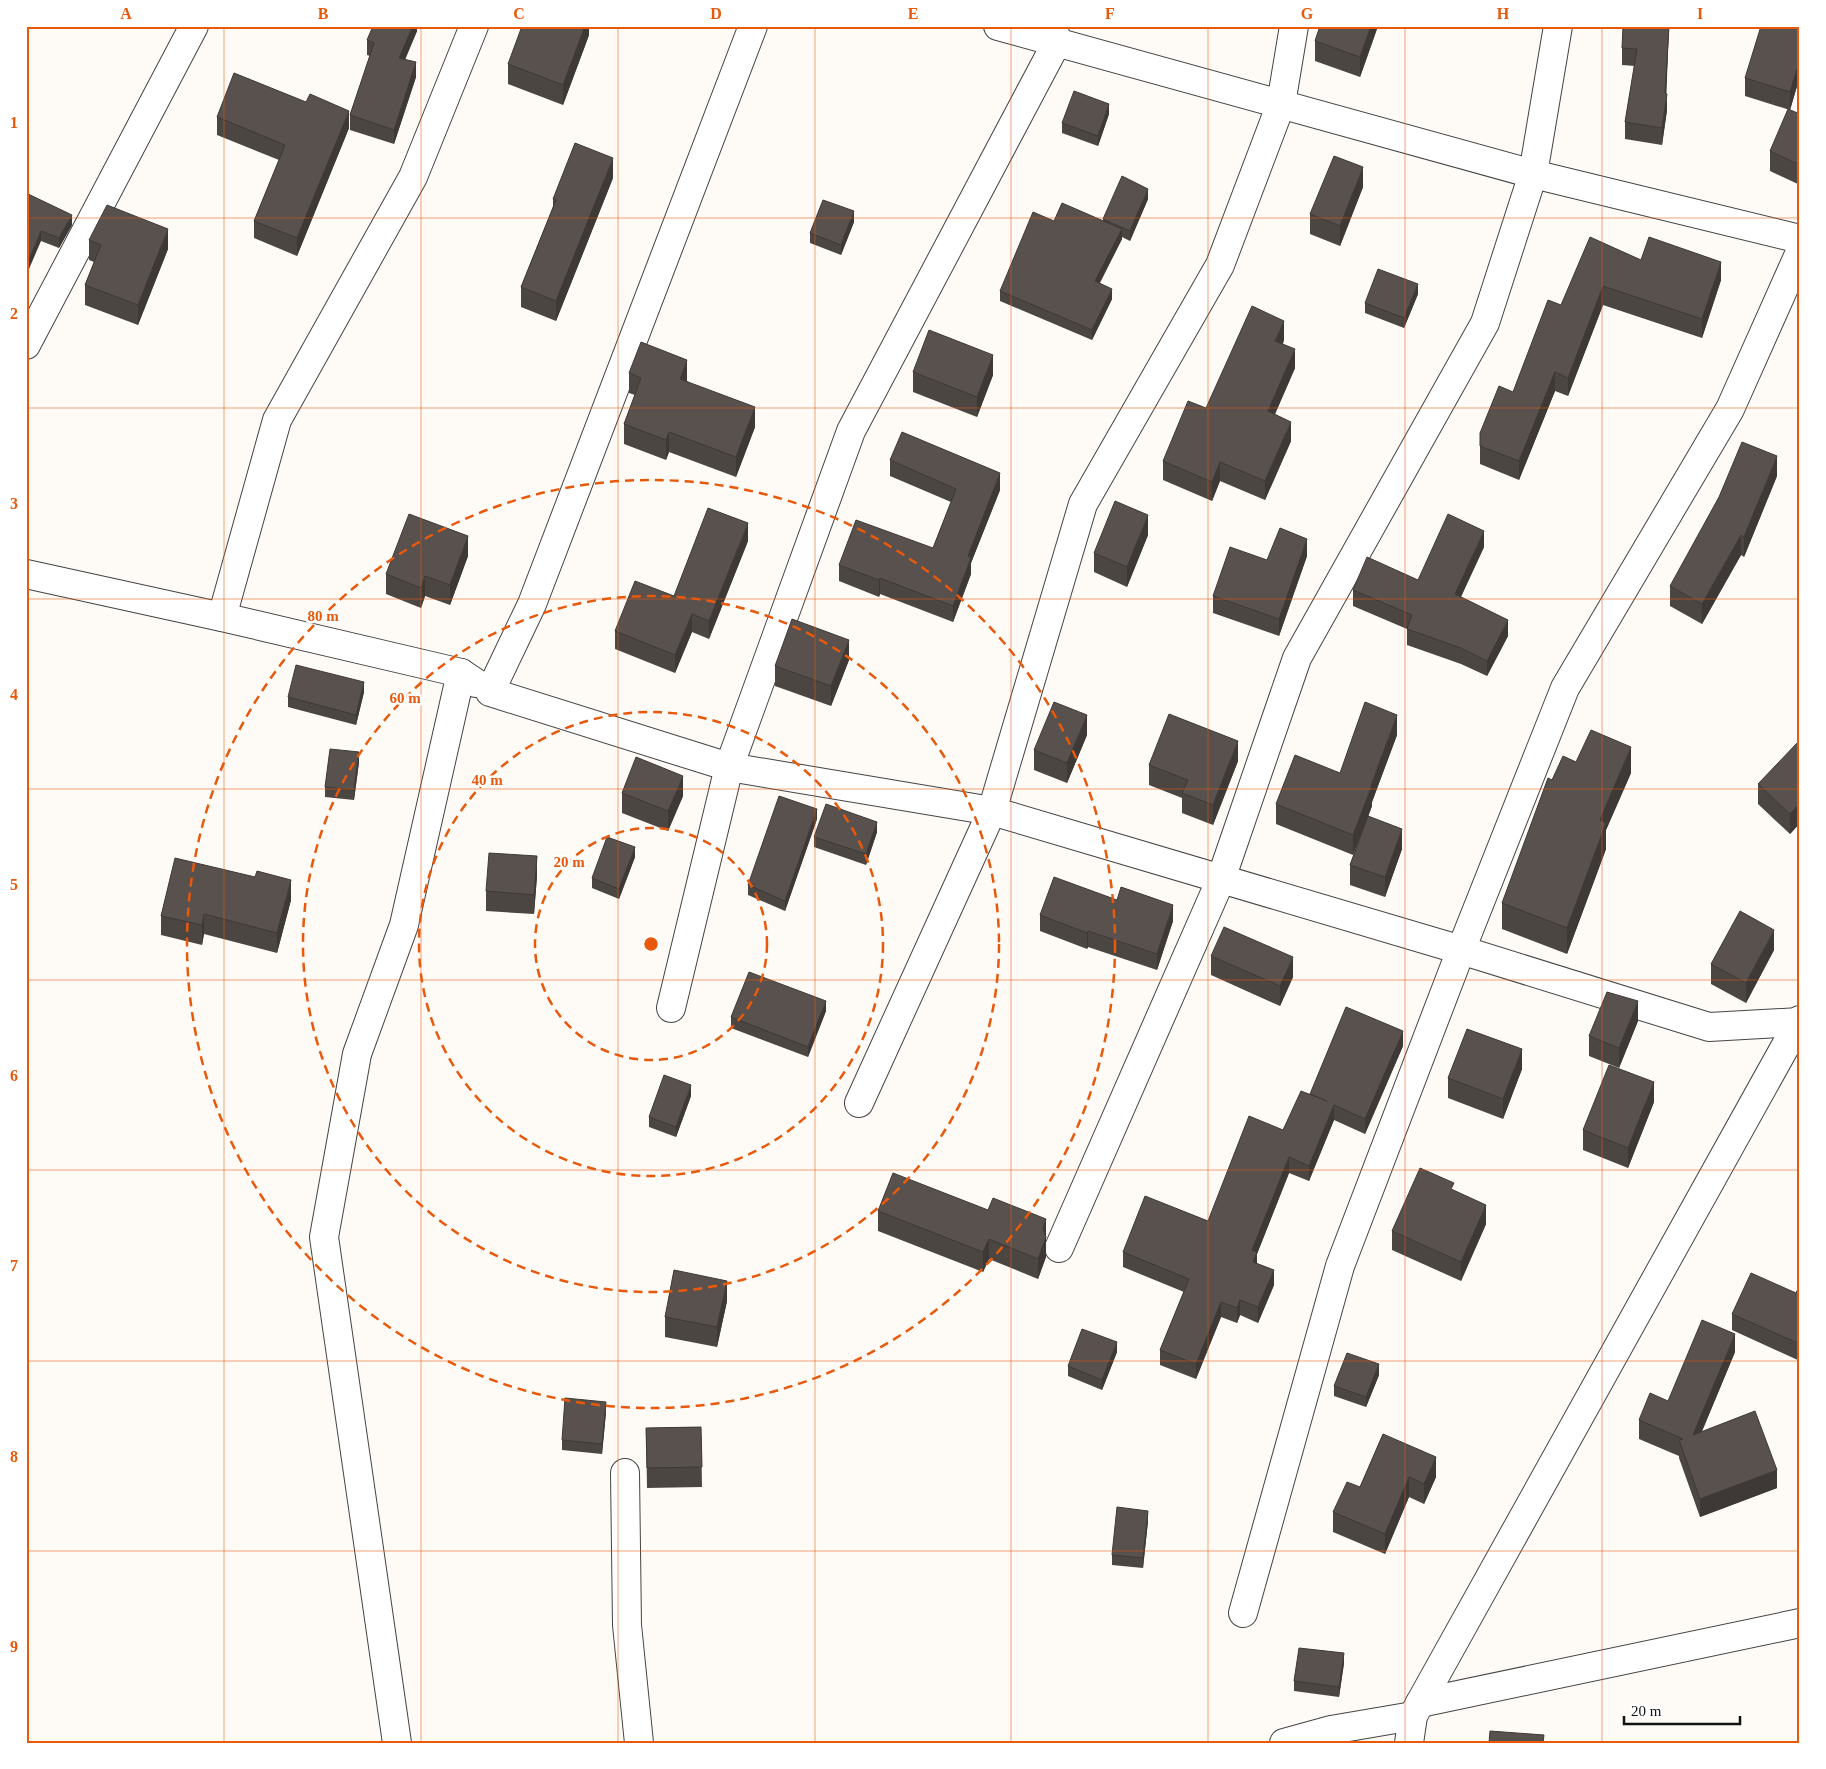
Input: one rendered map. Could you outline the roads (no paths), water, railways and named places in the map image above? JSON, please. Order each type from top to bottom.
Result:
[{"type":"street","points":[[26,346],[194,26]]},
{"type":"street","points":[[222,617],[277,420],[414,177],[474,26]]},
{"type":"street","points":[[490,692],[532,604],[753,26]]},
{"type":"street","points":[[998,26],[1055,34],[1281,104],[1533,174],[1800,239]]},
{"type":"street","points":[[859,1103],[992,811],[1083,504],[1220,265],[1281,104],[1294,26]]},
{"type":"street","points":[[1059,1248],[1221,880],[1297,658],[1484,323],[1533,174],[1558,26]]},
{"type":"street","points":[[671,1008],[729,767],[851,431],[1055,34]]},
{"type":"street","points":[[1243,1613],[1340,1266],[1564,688],[1730,409],[1800,252]]},
{"type":"street","points":[[26,574],[222,617],[461,673],[490,692],[729,767],[992,811],[1461,950],[1709,1027],[1799,1021]]},
{"type":"street","points":[[398,1743],[324,1237],[357,1054],[404,925],[461,673]]},
{"type":"street","points":[[1409,1743],[1417,1710],[1799,1021]]},
{"type":"street","points":[[625,1473],[627,1625],[639,1743]]},
{"type":"street","points":[[1284,1743],[1417,1710],[1800,1623]]}]
